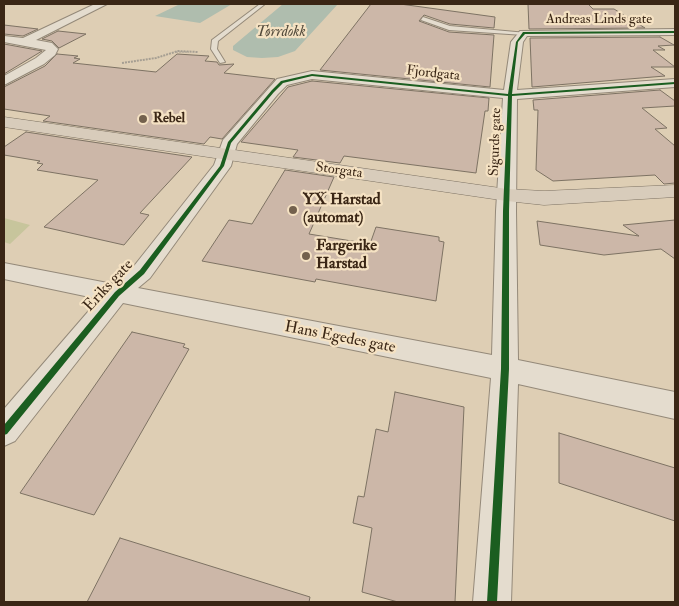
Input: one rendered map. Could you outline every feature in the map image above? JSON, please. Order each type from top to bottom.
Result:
[{"type":"highway","name":"Storgata","points":[[4,122],[507,195],[544,198],[675,191]]},
{"type":"street","points":[[26,41],[102,4]]},
{"type":"street","name":"Andreas Linds gate","points":[[524,33],[675,32]]},
{"type":"street","name":"Sigurds gate","points":[[492,602],[506,369],[504,310],[510,94],[517,42],[524,33]]},
{"type":"street","points":[[4,39],[48,45],[52,49],[51,53],[40,61],[4,81]]},
{"type":"street","name":"Fjordgata","points":[[226,154],[229,143],[273,91],[282,82],[296,77],[326,76],[510,94],[675,83]]},
{"type":"street","name":"Eriks gate","points":[[4,431],[117,294],[142,272],[222,166],[226,154]]},
{"type":"street","name":"Hans Egedes gate","points":[[4,271],[506,369],[675,406]]},
{"type":"lane","points":[[222,62],[214,49],[215,40],[263,4]]},
{"type":"lane","points":[[423,19],[449,28],[524,33]]},
{"type":"path","points":[[122,63],[156,58],[178,51],[217,53]]},
{"type":"shaded area","points":[[4,218],[30,225],[10,244],[4,242]]},
{"type":"water","points":[[180,4],[232,4],[200,23],[155,16]]},
{"type":"water","name":"Tørrdokk","points":[[283,4],[338,4],[295,51],[278,57],[262,58],[247,57],[233,50],[233,46]]},
{"type":"building","points":[[371,4],[400,4],[495,17],[494,28],[450,24],[424,15],[419,21],[449,32],[494,35],[490,87],[320,70]]},
{"type":"building","points":[[528,4],[588,4],[593,9],[614,9],[645,28],[529,29]]},
{"type":"building","points":[[4,25],[38,29],[23,36],[4,34]]},
{"type":"building","points":[[58,31],[86,34],[59,48],[52,41],[42,39]]},
{"type":"building","points":[[660,37],[674,45],[658,46],[665,50],[653,50],[675,67],[651,67],[665,76],[532,87],[530,38]]},
{"type":"building","points":[[4,44],[42,51],[4,74]]},
{"type":"building","points":[[57,54],[78,56],[74,58],[80,59],[73,63],[156,72],[177,54],[209,56],[205,61],[217,62],[219,65],[234,64],[224,73],[275,79],[222,139],[210,137],[204,144],[43,121],[50,116],[4,109],[4,87],[45,66]]},
{"type":"building","points":[[312,81],[489,98],[488,111],[485,111],[476,173],[344,156],[340,163],[293,157],[298,150],[241,142],[288,87]]},
{"type":"building","points":[[660,90],[675,101],[675,106],[642,108],[667,128],[655,129],[675,146],[675,183],[664,184],[655,175],[553,181],[536,170],[538,110],[534,110],[533,100]]},
{"type":"building","points":[[26,132],[192,157],[140,213],[149,215],[124,245],[44,227],[98,180],[37,170],[43,164],[37,163],[40,161],[4,155],[4,147]]},
{"type":"building","points":[[285,170],[334,177],[309,234],[370,244],[376,227],[439,237],[439,241],[444,242],[436,301],[316,279],[315,282],[202,261],[229,220],[252,224]]},
{"type":"building","points":[[675,220],[675,259],[661,249],[604,255],[540,245],[537,221],[639,236],[623,225]]},
{"type":"building","points":[[132,332],[185,344],[183,347],[189,349],[94,515],[20,493]]},
{"type":"building","points":[[395,392],[464,407],[455,602],[398,602],[362,592],[372,528],[353,523],[358,496],[364,497],[376,429],[388,432]]},
{"type":"building","points":[[559,433],[675,468],[675,521],[559,483]]},
{"type":"building","points":[[120,538],[310,597],[309,602],[87,602]]},
{"type":"cycle path","points":[[492,602],[505,369],[506,211],[510,95],[517,42],[524,33],[675,32]]},
{"type":"cycle path","points":[[4,431],[117,294],[142,272],[222,166],[229,143],[282,82],[312,75],[510,95],[675,83]]},
{"type":"place","name":"Rebel","points":[[143,119]]},
{"type":"place","name":"YX Harstad (automat)","points":[[293,210]]},
{"type":"place","name":"Fargerike Harstad","points":[[306,256]]}]
